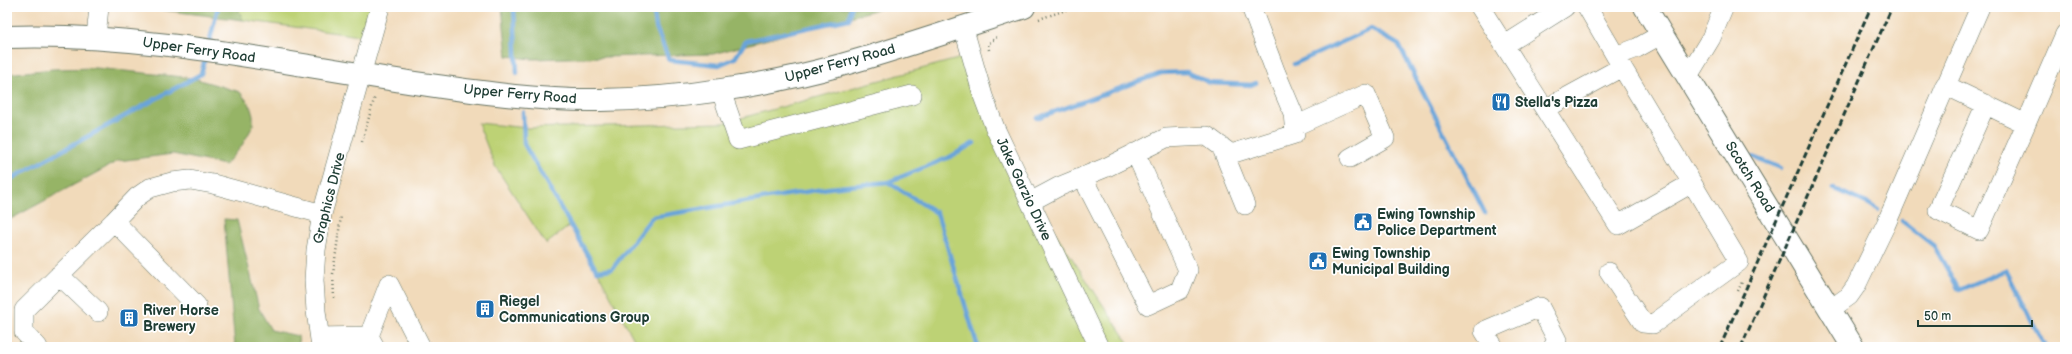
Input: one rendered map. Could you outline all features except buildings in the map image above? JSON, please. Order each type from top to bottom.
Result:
[{"type":"main road","name":"Scotch Road","points":[[1645,7],[1854,347]]},
{"type":"main road","name":"Upper Ferry Road","points":[[7,36],[96,37],[216,52],[496,94],[600,100],[721,91],[841,65],[963,26],[1028,14]]},
{"type":"lane","points":[[96,37],[99,7]]},
{"type":"lane","name":"Graphics Drive","points":[[321,342],[316,311],[314,280],[316,250],[322,214],[380,7]]},
{"type":"lane","points":[[1030,202],[1058,187],[1166,138],[1207,136],[1231,154],[1295,134],[1293,113],[1276,74],[1251,7]]},
{"type":"lane","points":[[1480,7],[1618,225],[1692,183]]},
{"type":"lane","points":[[1505,45],[1565,7]]},
{"type":"lane","points":[[1688,76],[1711,38],[1724,7]]},
{"type":"lane","points":[[1831,309],[1849,296],[1856,286],[1886,224],[1980,7]]},
{"type":"lane","points":[[1591,8],[1619,61],[1739,262],[1653,324],[1643,323],[1609,272]]},
{"type":"lane","name":"Jake Garzio Drive","points":[[963,26],[983,96],[995,128],[1099,347]]},
{"type":"lane","points":[[1545,109],[1637,48],[1662,34]]},
{"type":"lane","points":[[1986,104],[1938,210],[1979,230],[2065,34]]},
{"type":"lane","points":[[1945,85],[2026,124]]},
{"type":"lane","points":[[721,91],[738,140],[912,95]]},
{"type":"lane","points":[[1294,126],[1366,94],[1385,138],[1350,158]]},
{"type":"lane","points":[[1221,146],[1245,205]]},
{"type":"lane","points":[[1084,176],[1088,188],[1148,305],[1180,290],[1188,270],[1140,163],[1134,153]]},
{"type":"lane","points":[[38,347],[24,332],[24,310],[137,197],[150,188],[172,182],[190,180],[213,184],[322,214]]},
{"type":"lane","points":[[114,221],[197,306]]},
{"type":"lane","points":[[59,275],[98,312]]},
{"type":"lane","points":[[321,342],[372,341],[389,284],[421,347]]},
{"type":"lane","points":[[1494,347],[1484,331],[1540,307],[1557,340],[1553,347]]},
{"type":"path","points":[[1028,14],[1075,7]]},
{"type":"path","points":[[989,58],[988,44],[998,35]]},
{"type":"path","points":[[360,147],[375,96]]},
{"type":"path","points":[[334,305],[333,274],[342,209]]},
{"type":"green space","points":[[167,7],[237,7],[243,20],[162,10]]},
{"type":"green space","points":[[237,7],[383,7],[374,38],[243,20]]},
{"type":"green space","points":[[502,7],[886,7],[713,54],[532,59],[507,56]]},
{"type":"green space","points":[[976,54],[1024,186],[1131,347],[638,347],[572,224],[546,244],[495,166],[478,123],[527,128],[723,123]]},
{"type":"green space","points":[[96,68],[193,78],[240,92],[250,105],[253,116],[253,126],[241,147],[225,165],[173,154],[118,161],[7,221],[7,74],[53,69]]},
{"type":"green space","points":[[224,219],[237,220],[259,309],[271,330],[298,336],[299,347],[235,347]]},
{"type":"waterway","points":[[209,44],[218,7]]},
{"type":"waterway","points":[[514,7],[517,73]]},
{"type":"waterway","points":[[653,7],[656,27],[669,60],[719,65],[735,58],[746,41],[849,19],[851,7]]},
{"type":"waterway","points":[[1294,64],[1371,29],[1399,45],[1485,213]]},
{"type":"waterway","points":[[7,181],[201,74],[206,55]]},
{"type":"waterway","points":[[1037,118],[1162,73],[1187,72],[1210,83],[1251,85],[1256,83]]},
{"type":"waterway","points":[[523,112],[524,144],[597,271],[612,269],[652,217],[829,188],[888,182],[937,213],[978,347]]},
{"type":"waterway","points":[[888,182],[950,157],[974,143]]},
{"type":"waterway","points":[[1753,157],[1781,168]]},
{"type":"waterway","points":[[1834,189],[1869,204],[1878,210]]},
{"type":"waterway","points":[[1902,221],[1934,246],[1959,290],[2006,270],[2045,347]]},
{"type":"railway","points":[[1720,347],[1871,7]]},
{"type":"railway","points":[[1741,347],[1892,7]]},
{"type":"place","name":"Stella's Pizza","points":[[1501,102]]},
{"type":"place","name":"Ewing Township Police Department","points":[[1363,222]]},
{"type":"place","name":"Ewing Township Municipal Building","points":[[1318,261]]},
{"type":"place","name":"Riegel Communications Group","points":[[485,309]]},
{"type":"place","name":"River Horse Brewery","points":[[129,318]]}]
